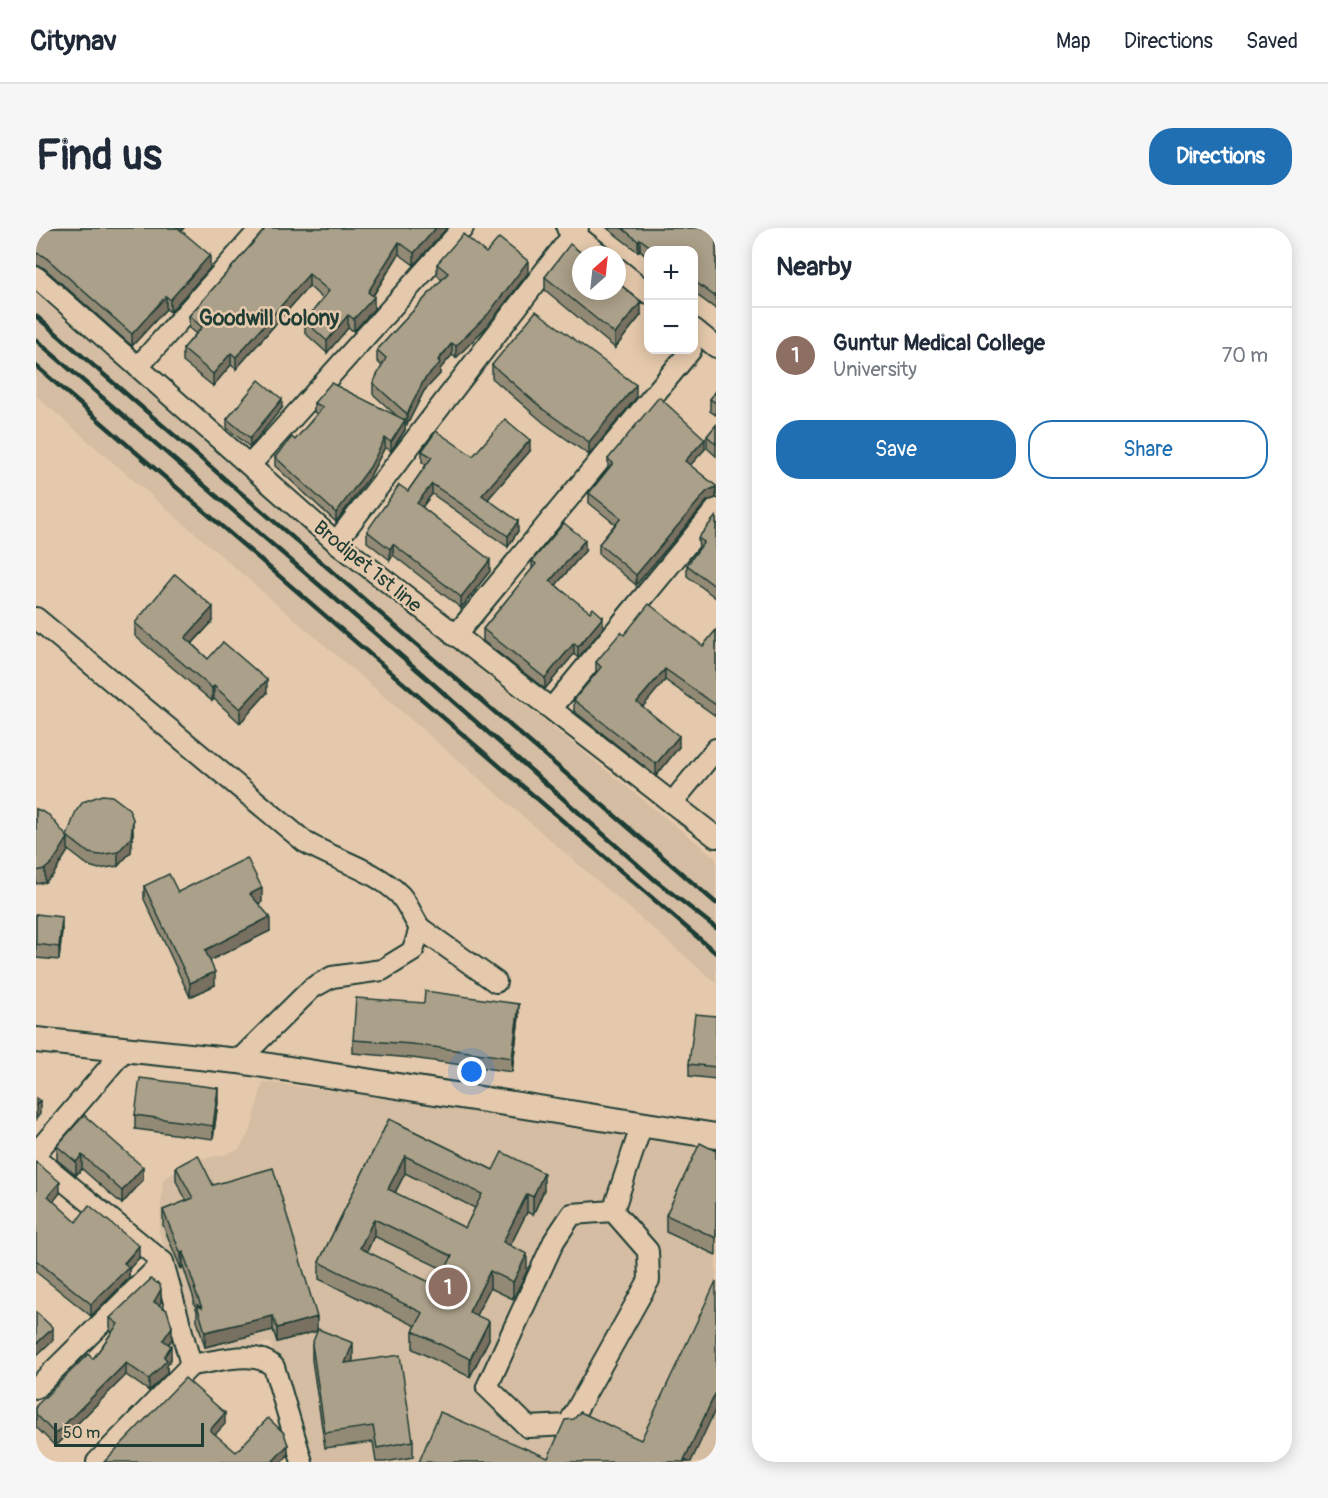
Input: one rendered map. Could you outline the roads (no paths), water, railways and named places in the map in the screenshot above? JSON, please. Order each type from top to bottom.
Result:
[{"type":"street","points":[[138,367],[261,228]]},
{"type":"street","points":[[250,465],[463,228]]},
{"type":"street","points":[[336,542],[573,230],[591,246]]},
{"type":"street","points":[[626,275],[644,290]]},
{"type":"street","name":"Brodipet 1st line","points":[[36,277],[336,542],[716,837]]},
{"type":"street","points":[[455,636],[699,341]]},
{"type":"street","points":[[552,708],[716,509]]},
{"type":"street","points":[[36,618],[305,842],[327,855],[361,869],[400,896],[420,928],[496,982]]},
{"type":"street","points":[[672,803],[716,750]]},
{"type":"street","points":[[238,1061],[312,988],[332,977],[382,970],[413,951],[420,928]]},
{"type":"street","points":[[36,1040],[238,1061],[716,1136]]},
{"type":"street","points":[[36,1153],[126,1048]]},
{"type":"street","points":[[614,1211],[642,1124]]},
{"type":"street","points":[[36,1158],[163,1262],[191,1365]]},
{"type":"street","points":[[614,1211],[648,1251],[649,1280],[568,1425],[528,1427],[487,1387],[554,1241],[572,1214],[614,1211]]},
{"type":"street","points":[[36,1388],[163,1262]]},
{"type":"street","points":[[97,1462],[191,1365],[255,1357],[266,1359],[274,1367],[300,1460]]},
{"type":"railway","points":[[36,316],[716,903]]},
{"type":"railway","points":[[36,340],[421,673],[655,880],[716,928]]},
{"type":"railway","points":[[36,366],[716,953]]},
{"type":"place","name":"Guntur Medical College","points":[[448,1287]]},
{"type":"district","name":"Goodwill Colony","points":[[269,318]]}]
